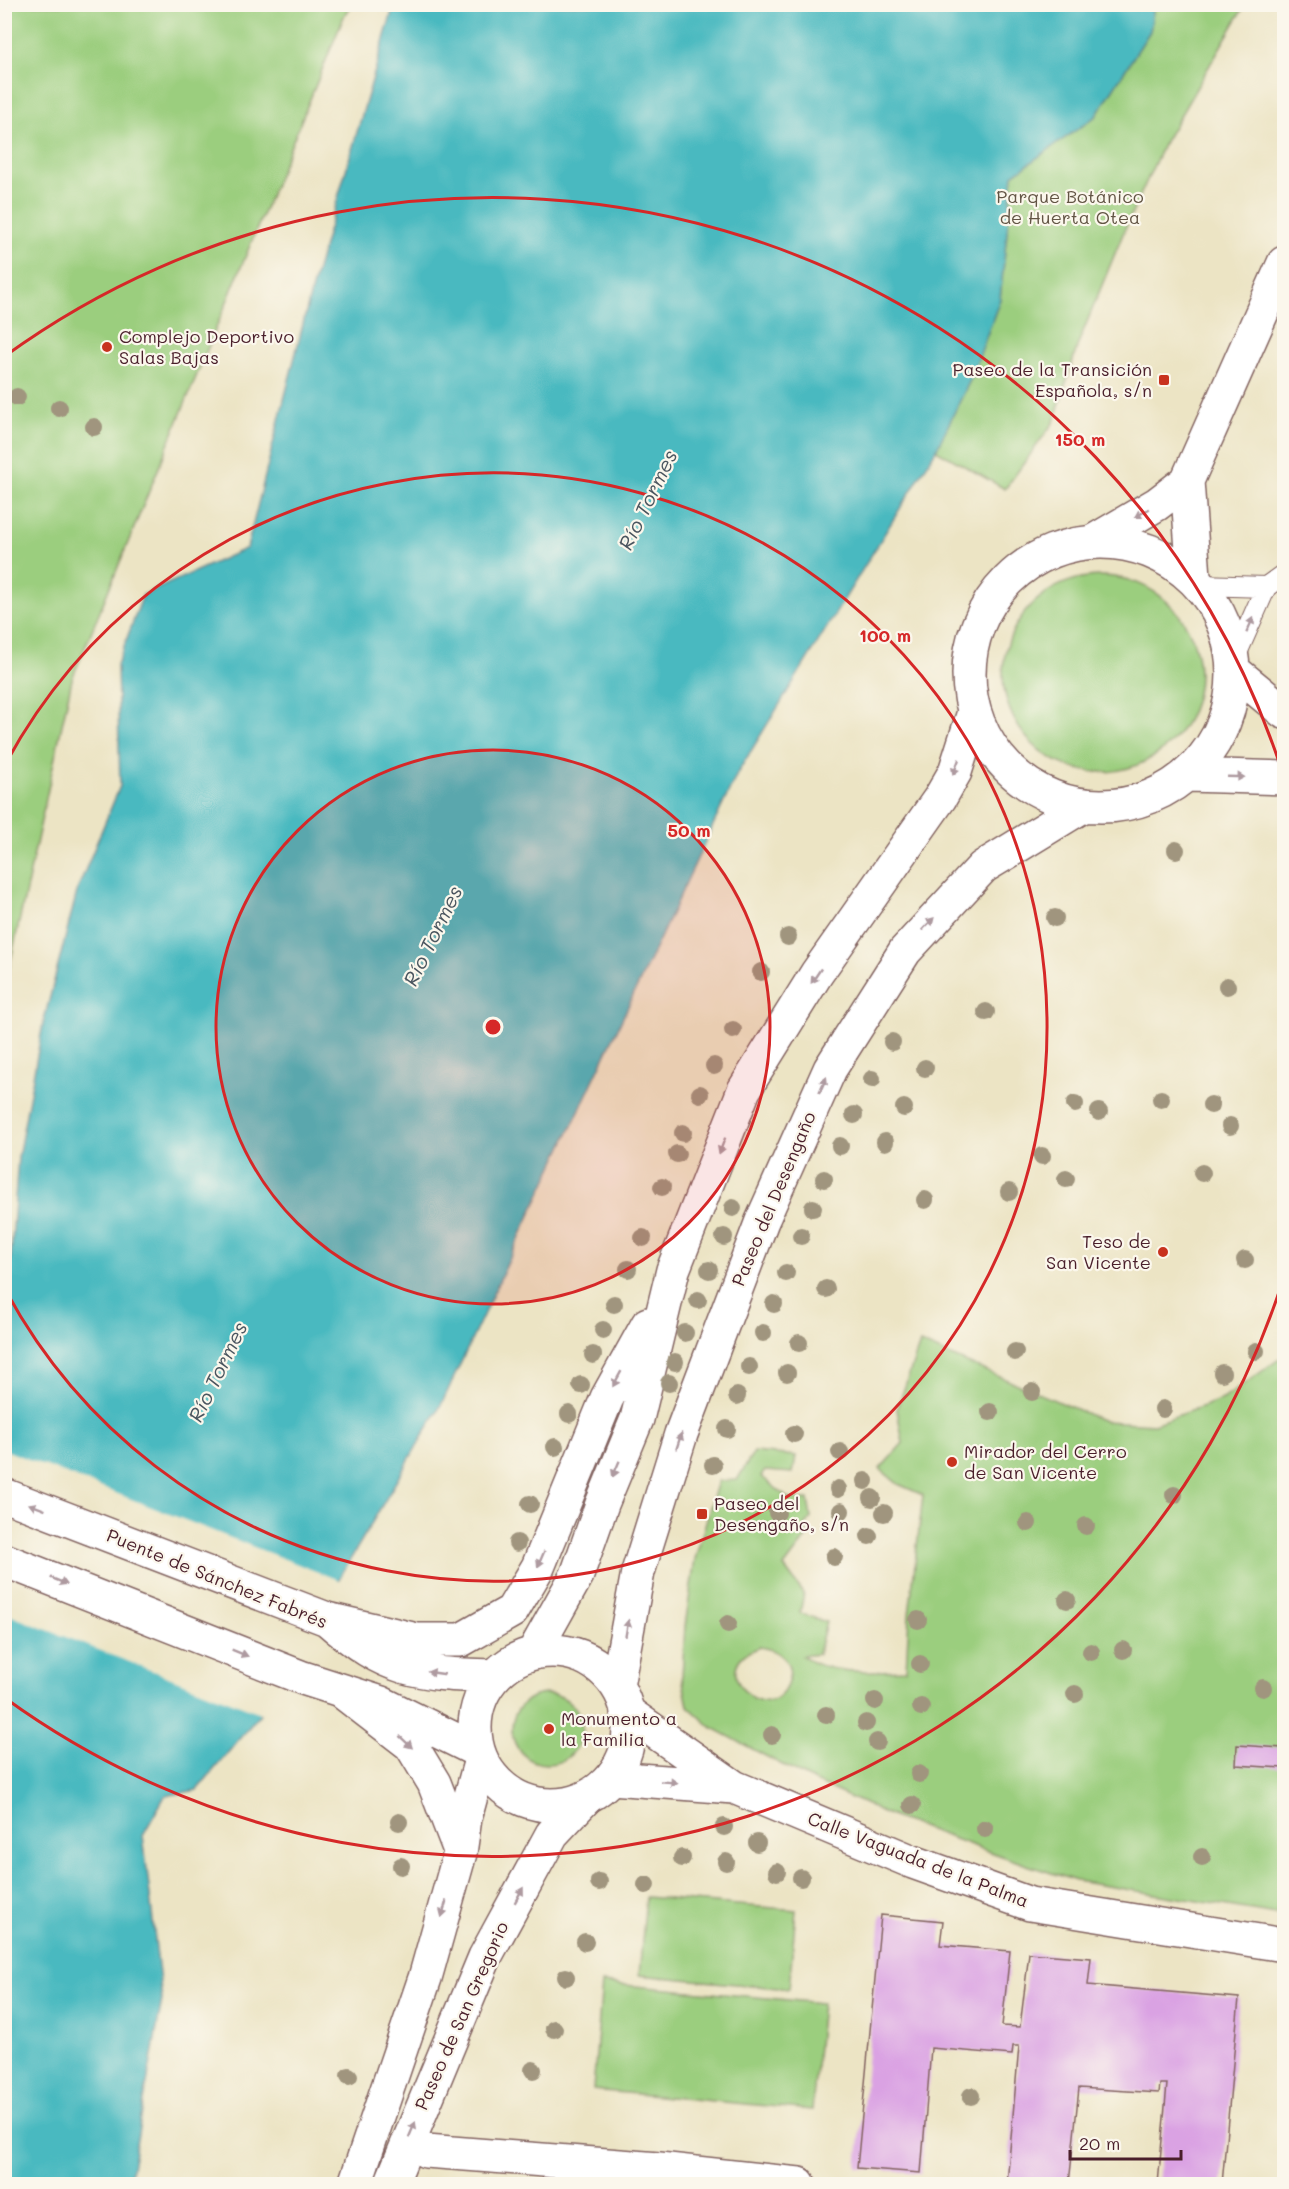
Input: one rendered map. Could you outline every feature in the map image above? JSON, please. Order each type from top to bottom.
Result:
[{"type":"main road","points":[[1094,541],[1157,504],[1187,481],[1284,263]]},
{"type":"main road","points":[[1187,481],[1197,581]]},
{"type":"main road","points":[[1094,541],[1134,545],[1166,558],[1197,581],[1221,618],[1229,639],[1234,667],[1230,709],[1223,728],[1213,745],[1188,775],[1165,791],[1139,802],[1101,807],[1083,806],[1041,793],[1006,767],[993,751],[974,712],[969,675],[974,638],[988,604],[1012,575],[1042,554],[1074,544],[1094,541]]},
{"type":"main road","points":[[1234,667],[1284,712]]},
{"type":"main road","points":[[346,1629],[417,1640],[461,1640],[512,1611],[538,1567],[607,1398],[666,1292],[744,1090],[817,973],[940,798],[955,772],[974,712]]},
{"type":"main road","points":[[1188,775],[1284,778]]},
{"type":"main road","name":"Paseo del Desengaño","points":[[622,1699],[638,1572],[681,1434],[762,1221],[830,1069],[891,970],[936,916],[983,867],[1083,806]]},
{"type":"main road","points":[[534,1652],[577,1575],[602,1504],[637,1419],[666,1292]]},
{"type":"main road","name":"Puente de Sánchez Fabrés","points":[[4,1495],[346,1629],[399,1667],[442,1675],[494,1676]]},
{"type":"main road","points":[[4,1560],[339,1691],[398,1710],[479,1755],[496,1782],[518,1798],[544,1805],[571,1803],[599,1788],[626,1747],[622,1699],[601,1669],[581,1656],[557,1651],[534,1652],[512,1661],[494,1676],[480,1698],[475,1724],[479,1755],[460,1853],[425,1978],[355,2184]]},
{"type":"main road","points":[[339,1691],[411,1745],[434,1783],[460,1853]]},
{"type":"main road","name":"Calle Vaguada de la Palma","points":[[622,1699],[734,1787],[913,1862],[1030,1904],[1284,1945]]},
{"type":"main road","name":"Calle Vaguada de la Palma","points":[[599,1788],[734,1787]]},
{"type":"main road","name":"Paseo de San Gregorio","points":[[391,2184],[485,1957],[552,1834],[599,1788]]},
{"type":"main road","points":[[426,2151],[659,2169],[799,2184]]},
{"type":"lane","points":[[1197,581],[1266,587],[1282,579],[1284,574]]},
{"type":"lane","points":[[1234,667],[1266,587]]},
{"type":"green space","name":"Complejo Deportivo Salas Bajas","points":[[4,5],[352,5],[345,14],[72,679],[5,987]]},
{"type":"green space","name":"Parque Botánico de Huerta Otea","points":[[1154,5],[1245,5],[1163,145],[1125,229],[1078,344],[1054,422],[1005,489],[936,450],[972,376],[1000,299],[1013,175],[1096,116],[1150,31]]},
{"type":"green space","points":[[1111,576],[1139,583],[1156,592],[1171,604],[1183,619],[1192,636],[1198,655],[1198,693],[1192,712],[1183,729],[1171,744],[1156,756],[1139,765],[1120,771],[1091,772],[1063,765],[1046,756],[1031,744],[1019,729],[1010,712],[1004,693],[1003,664],[1010,636],[1019,619],[1031,604],[1046,592],[1063,583],[1082,577]]},
{"type":"green space","points":[[920,1343],[1104,1421],[1154,1424],[1223,1399],[1282,1357],[1284,1361],[1284,1888],[1276,1914],[1076,1881],[1027,1865],[896,1818],[809,1779],[711,1727],[688,1706],[682,1677],[685,1626],[695,1559],[718,1481],[737,1480],[754,1452],[796,1456],[793,1473],[765,1471],[761,1476],[789,1499],[808,1499],[811,1518],[806,1524],[806,1538],[784,1567],[804,1594],[800,1613],[826,1622],[818,1654],[802,1656],[825,1667],[852,1671],[906,1670],[909,1615],[923,1495],[898,1484],[880,1469],[903,1443],[897,1409]],"holes":[[[760,1647],[774,1651],[784,1659],[788,1665],[789,1677],[787,1685],[778,1697],[766,1701],[754,1698],[744,1690],[737,1680],[736,1667],[743,1656]]]},
{"type":"green space","points":[[547,1694],[566,1700],[576,1710],[582,1729],[576,1748],[566,1758],[547,1764],[528,1758],[518,1748],[512,1729],[518,1710],[528,1700]]},
{"type":"green space","points":[[646,1897],[796,1910],[789,1989],[639,1975]]},
{"type":"green space","points":[[602,1983],[822,2003],[812,2110],[593,2090]]},
{"type":"water","name":"Río Tormes","points":[[394,5],[1154,5],[1150,31],[1096,116],[1013,175],[1000,299],[972,376],[936,450],[738,772],[441,1405],[259,1715],[197,1790],[165,1796],[143,1835],[162,2000],[129,2184],[5,2184],[4,1355],[18,1157],[43,1024],[78,888],[120,786],[117,665],[143,595],[247,548],[314,280]]},
{"type":"pier","points":[[5,1450],[341,1581],[263,1714],[4,1613]]},
{"type":"building","points":[[1237,1745],[1284,1748],[1284,1768],[1236,1765]]},
{"type":"building","points":[[881,1915],[943,1921],[940,1945],[1010,1951],[1002,2026],[1020,2027],[1029,1953],[1091,1958],[1088,1985],[1239,1998],[1222,2184],[1158,2184],[1167,2084],[1160,2084],[1159,2093],[1079,2088],[1069,2184],[1007,2184],[1019,2046],[1013,2046],[1012,2055],[931,2048],[921,2173],[857,2168]]},
{"type":"place","name":"Complejo Deportivo Salas Bajas","points":[[107,347]]},
{"type":"place","name":"Paseo de la Transición Española, s/n","points":[[1164,380]]},
{"type":"place","name":"Teso de San Vicente","points":[[1163,1252]]},
{"type":"place","name":"Mirador del Cerro de San Vicente","points":[[952,1462]]},
{"type":"place","name":"Paseo del Desengaño, s/n","points":[[702,1514]]},
{"type":"place","name":"Monumento a la Familia","points":[[549,1729]]}]
